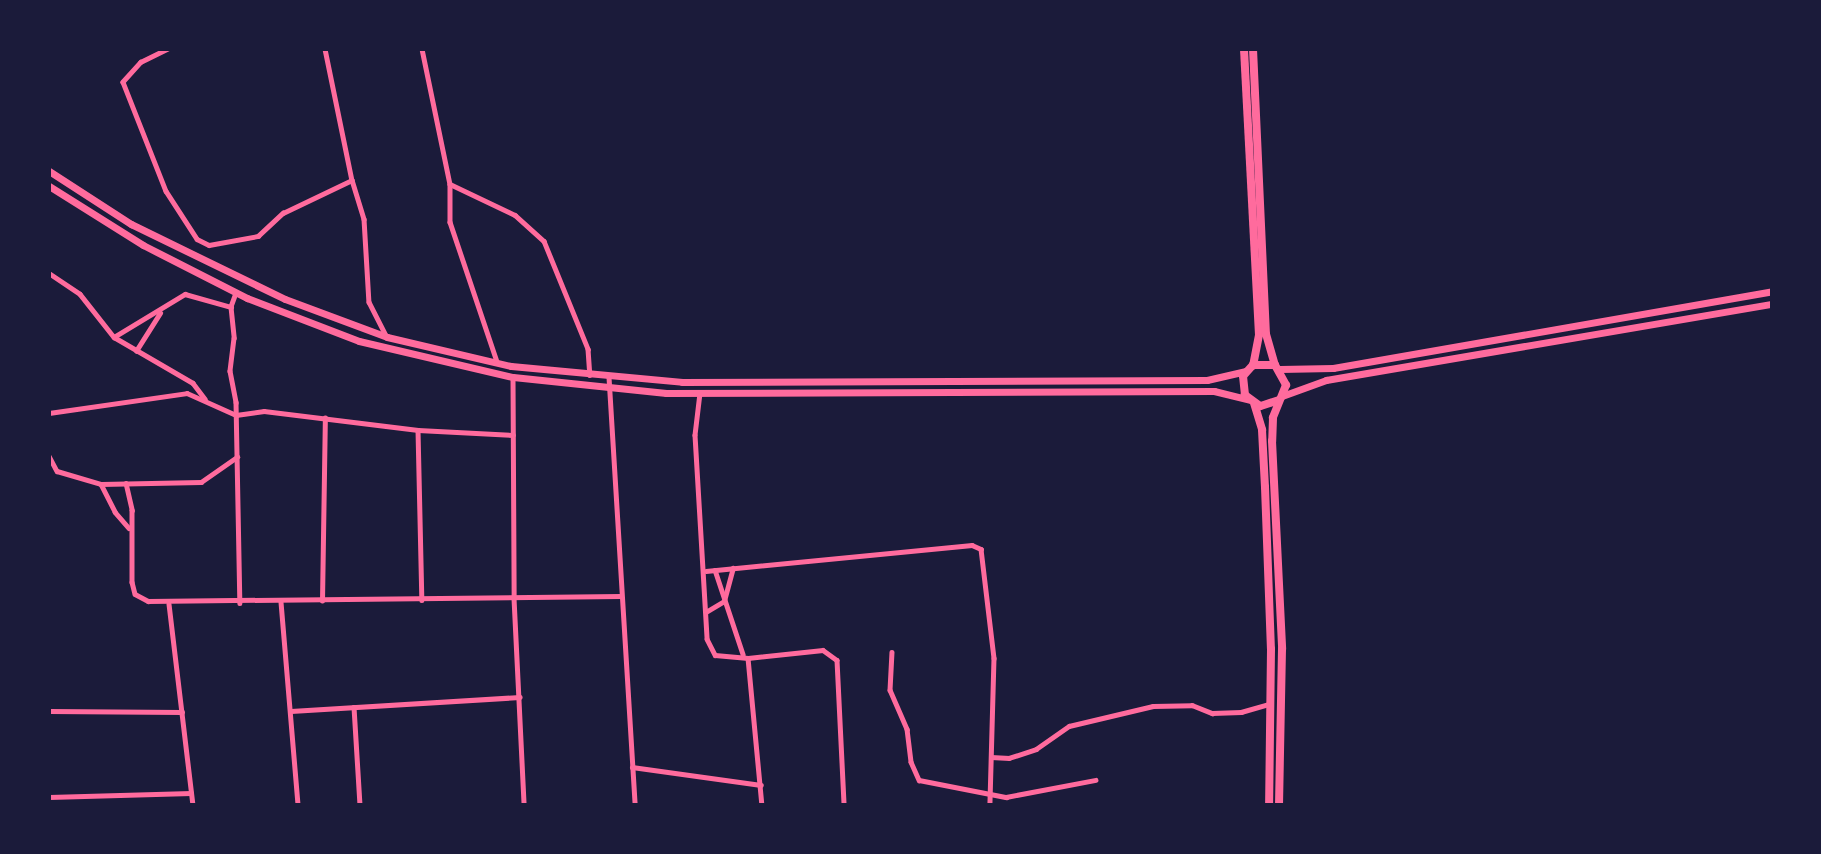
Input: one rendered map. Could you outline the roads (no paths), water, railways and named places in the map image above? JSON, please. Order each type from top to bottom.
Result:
[{"type":"highway","points":[[1244,49],[1259,335],[1243,389],[1262,430],[1270,704],[1269,805]]},
{"type":"highway","points":[[1253,49],[1266,334],[1285,379],[1272,441],[1282,649],[1279,805]]},
{"type":"highway","points":[[1250,368],[1278,367]]},
{"type":"highway","points":[[1251,402],[1267,406],[1281,398]]},
{"type":"main road","points":[[49,172],[131,225],[203,262],[285,299],[387,337],[497,362],[590,376],[729,382],[1207,380],[1250,368]]},
{"type":"main road","points":[[49,186],[143,245],[236,293],[359,341],[513,377],[608,389],[701,393],[1214,391],[1251,402]]},
{"type":"main road","points":[[1278,367],[1333,368],[1772,291]]},
{"type":"main road","points":[[1281,398],[1326,380],[1772,304]]},
{"type":"street","points":[[168,49],[141,62],[123,82],[166,191],[197,239],[209,245],[249,239],[311,197],[352,180]]},
{"type":"street","points":[[325,49],[352,180],[364,219],[369,302],[387,337]]},
{"type":"street","points":[[422,49],[450,184],[450,222],[497,362]]},
{"type":"street","points":[[450,184],[515,215],[544,241],[588,349],[590,376]]},
{"type":"street","points":[[49,274],[80,293],[114,337],[193,383],[205,399]]},
{"type":"street","points":[[236,293],[231,307],[234,338],[230,371],[236,415],[240,603]]},
{"type":"street","points":[[114,337],[177,298],[195,294],[231,307]]},
{"type":"street","points":[[136,351],[162,309]]},
{"type":"street","points":[[513,377],[514,598],[524,805]]},
{"type":"street","points":[[609,377],[620,596],[635,805]]},
{"type":"street","points":[[49,413],[187,393],[236,415],[264,411],[418,430],[513,435]]},
{"type":"street","points":[[701,393],[695,435],[706,571],[707,639],[715,655],[746,656],[823,650],[836,660],[844,805]]},
{"type":"street","points":[[322,601],[325,418]]},
{"type":"street","points":[[418,430],[422,600]]},
{"type":"street","points":[[49,456],[57,471],[101,484],[201,482],[237,457]]},
{"type":"street","points":[[126,483],[131,499],[130,529],[135,594],[169,604],[620,596]]},
{"type":"street","points":[[101,484],[115,512],[130,529]]},
{"type":"street","points":[[706,571],[972,545],[981,549],[993,658],[990,805]]},
{"type":"street","points":[[706,611],[724,601],[733,568]]},
{"type":"street","points":[[715,570],[746,656],[762,805]]},
{"type":"street","points":[[281,602],[298,805]]},
{"type":"street","points":[[169,604],[193,805]]},
{"type":"street","points":[[892,652],[890,690],[907,729],[914,773],[939,787],[1006,797],[1095,780]]},
{"type":"street","points":[[290,711],[520,697]]},
{"type":"street","points":[[990,757],[1009,758],[1036,749],[1069,726],[1153,706],[1192,705],[1212,713],[1241,712],[1270,704]]},
{"type":"street","points":[[354,707],[360,805]]},
{"type":"street","points":[[49,711],[182,712]]},
{"type":"street","points":[[632,767],[761,785]]},
{"type":"street","points":[[49,797],[191,793]]}]
